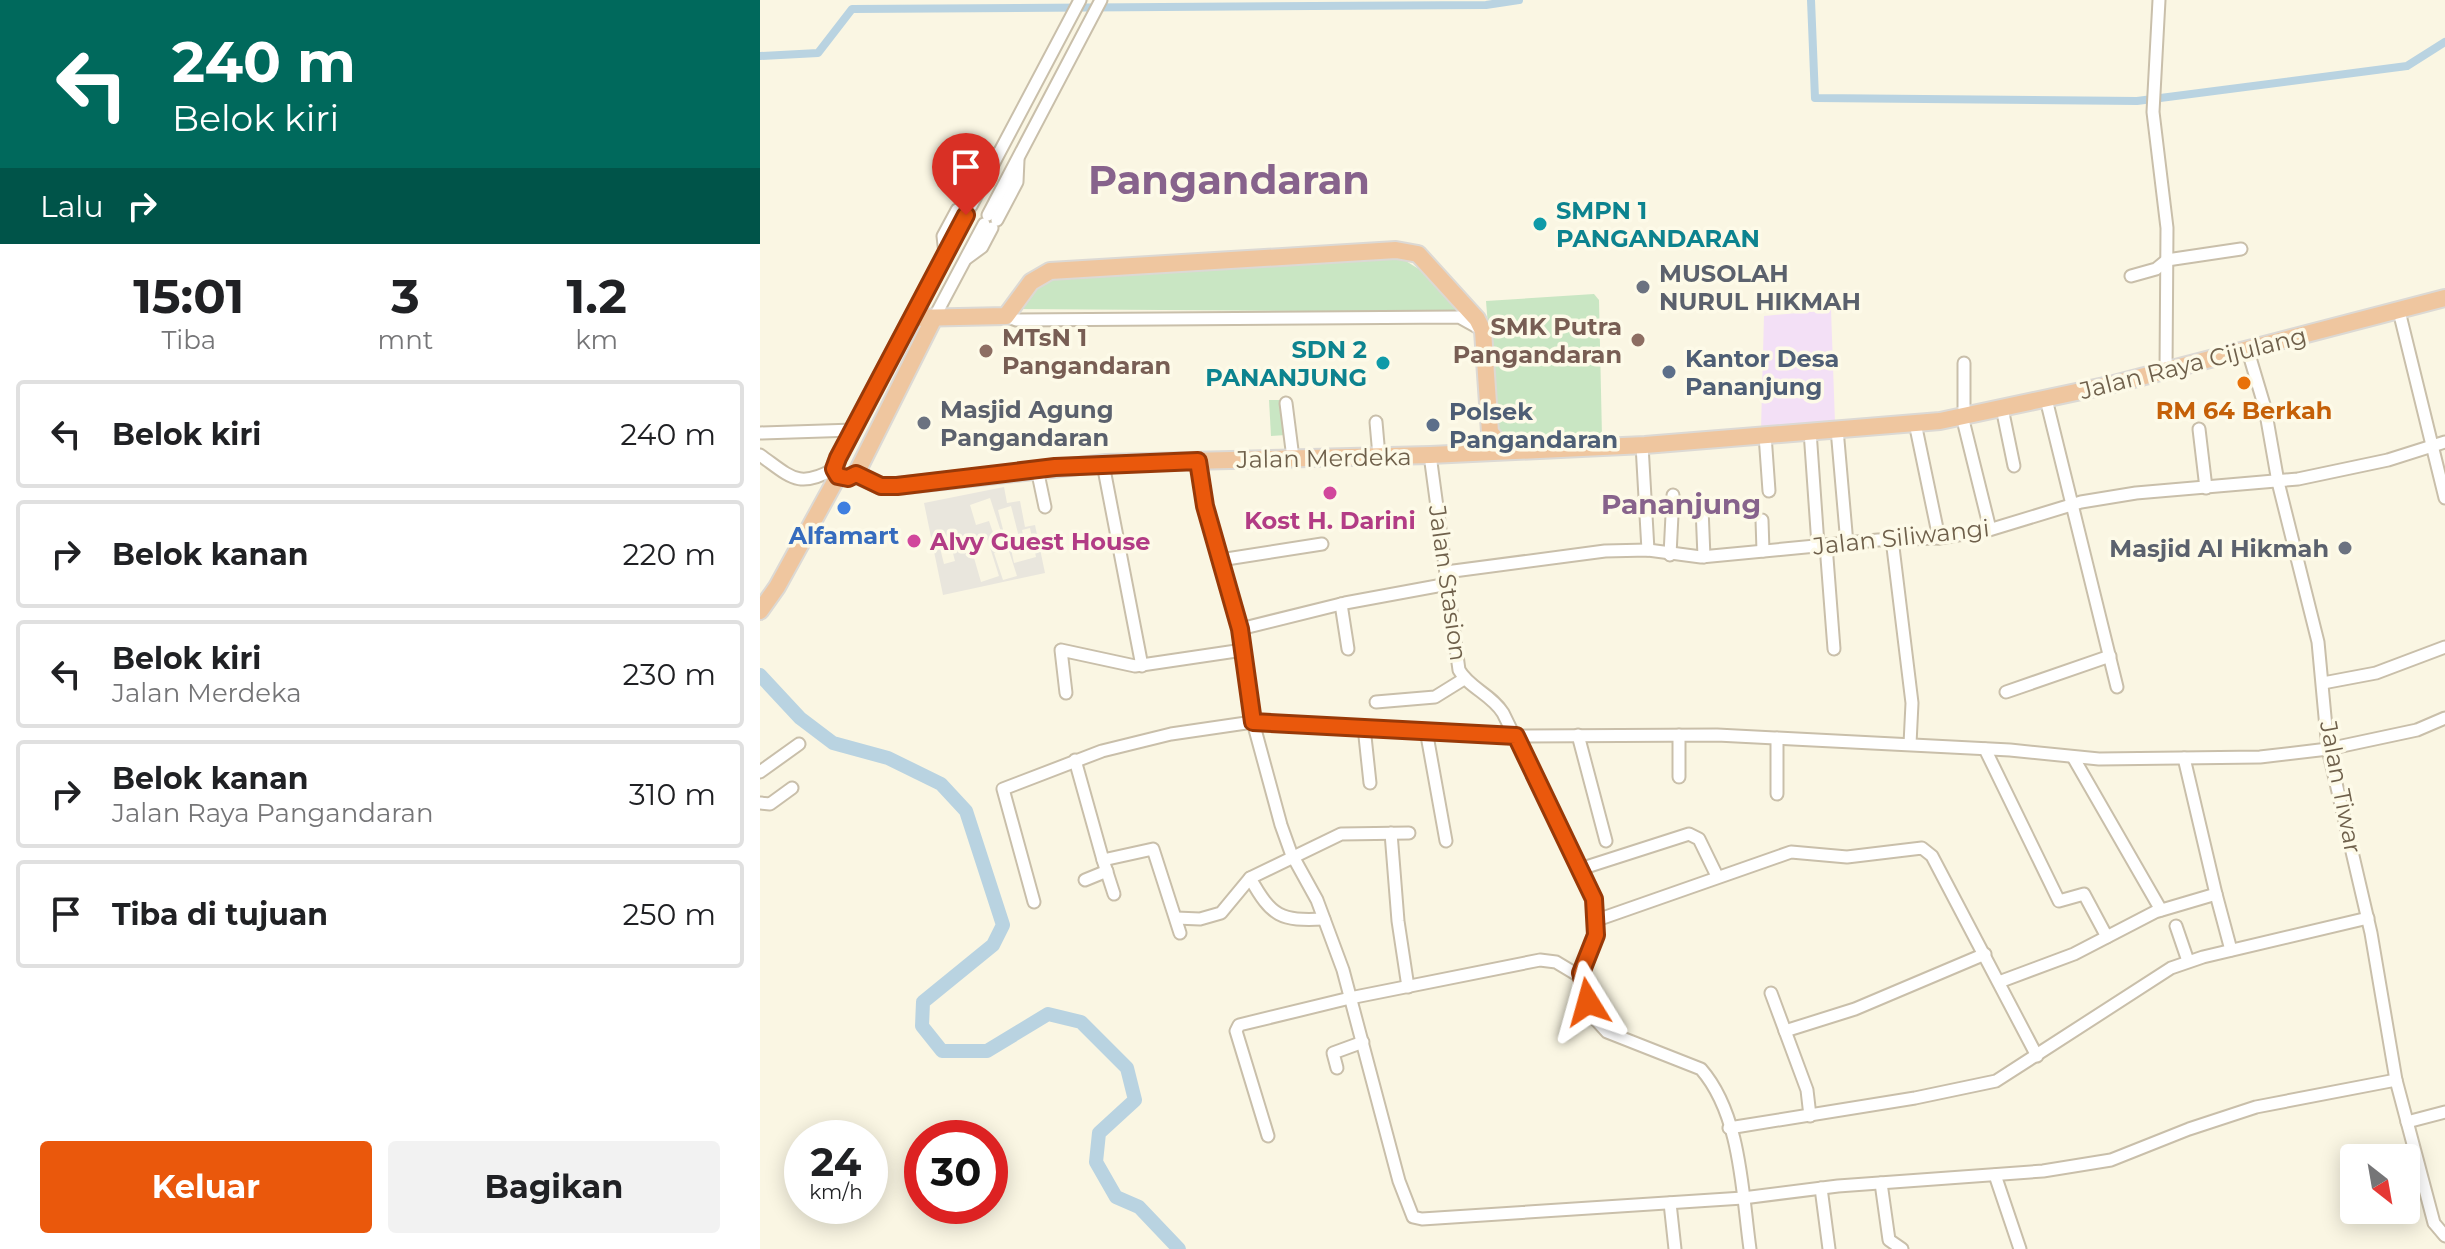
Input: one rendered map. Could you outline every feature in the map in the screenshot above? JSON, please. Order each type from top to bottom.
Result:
[{"type":"highway","points":[[843,473],[854,430],[912,318],[1006,316],[1031,282],[1050,271],[1396,250],[1418,254],[1477,319],[1483,331],[1490,432],[1504,450]]},
{"type":"highway","name":"Jalan Raya Cijulang","points":[[1940,421],[2166,372],[2445,298]]},
{"type":"highway","points":[[760,611],[934,318]]},
{"type":"highway","name":"Jalan Merdeka","points":[[843,473],[881,486],[897,486],[1103,464],[1430,455],[1642,445],[1940,421]]},
{"type":"highway","points":[[1471,453],[1490,432]]},
{"type":"street","points":[[912,318],[945,254],[943,236],[964,208],[984,164],[1000,151],[1080,0]]},
{"type":"street","points":[[2159,0],[2153,112],[2167,228],[2166,372]]},
{"type":"street","points":[[934,318],[965,259],[980,249],[990,222],[1017,182],[1018,160],[1101,1]]},
{"type":"street","points":[[2131,276],[2156,269],[2167,260],[2241,249]]},
{"type":"street","points":[[2399,311],[2445,498]]},
{"type":"street","points":[[1006,316],[1016,320],[1459,317],[1483,331]]},
{"type":"street","name":"Jalan Tiwar","points":[[2248,351],[2265,408],[2278,482],[2318,642],[2328,749],[2368,918],[2396,1080],[2434,1223],[2445,1236]]},
{"type":"street","points":[[1964,363],[1963,416],[1990,529]]},
{"type":"street","points":[[2046,399],[2070,506],[2093,576],[2117,687]]},
{"type":"street","points":[[1286,403],[1293,458]]},
{"type":"street","points":[[2002,408],[2014,466]]},
{"type":"street","points":[[1376,422],[1379,456]]},
{"type":"street","points":[[1915,423],[1939,538]]},
{"type":"street","points":[[1837,429],[1847,544]]},
{"type":"street","points":[[2199,429],[2206,488]]},
{"type":"street","points":[[760,433],[854,430]]},
{"type":"street","points":[[1810,431],[1834,649]]},
{"type":"street","points":[[1765,435],[1769,491]]},
{"type":"street","name":"Jalan Siliwangi","points":[[1240,629],[1447,578],[1591,552],[1648,550],[1704,557],[1892,539],[1939,538],[1990,529],[2070,506],[2136,493],[2278,482],[2388,460],[2445,442]]},
{"type":"street","points":[[1642,445],[1648,550]]},
{"type":"street","points":[[760,455],[797,480],[807,482],[843,473]]},
{"type":"street","name":"Jalan Stasion","points":[[1430,455],[1459,670],[1464,679],[1496,702],[1516,736],[1594,899],[1597,920]]},
{"type":"street","points":[[1198,461],[1205,506],[1240,629],[1253,722],[1293,855],[1309,882],[1324,919],[1350,998],[1399,1181],[1413,1217],[1422,1219],[1743,1198],[1821,1188],[1995,1175],[2111,1160],[2256,1107],[2396,1080]]},
{"type":"street","points":[[1103,464],[1142,666]]},
{"type":"street","points":[[1037,469],[1045,507]]},
{"type":"street","points":[[1670,555],[1673,495]]},
{"type":"street","points":[[1702,508],[1704,557]]},
{"type":"street","points":[[1762,520],[1763,551]]},
{"type":"street","points":[[1892,539],[1912,703],[1910,744]]},
{"type":"street","points":[[1220,560],[1322,544]]},
{"type":"street","points":[[1341,604],[1348,649]]},
{"type":"street","points":[[2323,683],[2376,673],[2445,647]]},
{"type":"street","points":[[1066,693],[1061,650],[1142,666],[1243,650]]},
{"type":"street","points":[[2006,692],[2110,656]]},
{"type":"street","points":[[1376,702],[1435,697],[1464,679]]},
{"type":"street","points":[[1034,902],[1002,791],[1075,760],[1171,734],[1253,722],[1516,736],[1777,738],[1910,744],[2073,757],[2184,758],[2260,757],[2328,749],[2417,730],[2445,718]]},
{"type":"street","points":[[1364,727],[1370,783]]},
{"type":"street","points":[[1426,730],[1446,841]]},
{"type":"street","points":[[1578,735],[1606,841]]},
{"type":"street","points":[[1679,735],[1679,777]]},
{"type":"street","points":[[1777,738],[1777,794]]},
{"type":"street","points":[[760,772],[799,744]]},
{"type":"street","points":[[1985,749],[2059,901],[2084,894],[2107,937]]},
{"type":"street","points":[[2073,757],[2161,910]]},
{"type":"street","points":[[2184,758],[2231,950]]},
{"type":"street","points":[[1075,760],[1114,894]]},
{"type":"street","points":[[760,803],[770,804],[792,788]]},
{"type":"street","points":[[1391,833],[1398,921],[1408,987]]},
{"type":"street","points":[[1176,918],[1200,919],[1221,913],[1252,881],[1293,855],[1341,834],[1409,833]]},
{"type":"street","points":[[1580,869],[1689,834],[1699,839],[1717,876]]},
{"type":"street","points":[[1750,1249],[1743,1198],[1722,1101],[1701,1069],[1607,1032],[1588,1002],[1581,977],[1582,965],[1596,935],[1597,920],[1796,851],[1847,857],[1922,848],[1932,856],[2037,1056]]},
{"type":"street","points":[[1085,880],[1105,866],[1153,849],[1180,933]]},
{"type":"street","points":[[1252,881],[1268,908],[1287,919],[1324,919]]},
{"type":"street","points":[[1999,982],[2071,955],[2161,910],[2216,894]]},
{"type":"street","points":[[1729,1128],[1986,1083],[2037,1056],[2161,973],[2188,961],[2368,918]]},
{"type":"street","points":[[2176,926],[2188,961]]},
{"type":"street","points":[[1785,1031],[1855,1009],[1985,954]]},
{"type":"street","points":[[1268,1136],[1236,1026],[1350,998],[1545,960],[1581,977]]},
{"type":"street","points":[[1771,993],[1807,1090],[1810,1116]]},
{"type":"street","points":[[1337,1068],[1333,1053],[1363,1042]]},
{"type":"street","points":[[2407,1122],[2445,1112]]},
{"type":"street","points":[[1995,1175],[2020,1249]]},
{"type":"street","points":[[1881,1183],[1888,1237],[1902,1249]]},
{"type":"street","points":[[1821,1188],[1829,1249]]},
{"type":"street","points":[[1670,1203],[1675,1249]]},
{"type":"shaded area","points":[[1831,310],[1835,423],[1761,429],[1764,316]]},
{"type":"shaded area","points":[[1004,487],[1007,503],[1020,501],[1025,527],[1035,525],[1045,573],[943,595],[924,503]],"holes":[[[990,498],[1005,544],[998,547],[989,521],[976,525],[970,505]],[[1011,506],[1019,537],[1006,541],[998,510]],[[1030,528],[1036,557],[1014,563],[1010,544],[1024,540],[1022,530]],[[987,538],[999,576],[981,582],[970,544]],[[950,542],[955,561],[944,564],[939,544]],[[1008,548],[1017,576],[1003,580],[994,553]]]},
{"type":"green space","points":[[1401,258],[1422,271],[1459,312],[1017,309],[1037,283],[1049,278]]},
{"type":"green space","points":[[1594,294],[1599,300],[1602,437],[1504,442],[1497,438],[1486,301]]},
{"type":"green space","points":[[1269,400],[1284,400],[1286,435],[1271,436]]},
{"type":"waterway","points":[[760,56],[818,53],[852,9],[1486,5],[1519,0]]},
{"type":"waterway","points":[[1811,0],[1815,98],[2137,101],[2407,66],[2445,42]]},
{"type":"waterway","points":[[760,675],[800,718],[833,743],[888,758],[941,784],[966,811],[1003,925],[993,945],[923,1002],[922,1026],[942,1051],[987,1051],[1048,1014],[1081,1022],[1127,1068],[1135,1100],[1099,1133],[1096,1162],[1116,1197],[1139,1207],[1179,1249]]},
{"type":"place","name":"SMPN 1 PANGANDARAN","points":[[1540,224]]},
{"type":"place","name":"MUSOLAH NURUL HIKMAH","points":[[1643,287]]},
{"type":"place","name":"SMK Putra Pangandaran","points":[[1638,340]]},
{"type":"place","name":"MTsN 1 Pangandaran","points":[[986,351]]},
{"type":"place","name":"SDN 2 PANANJUNG","points":[[1383,363]]},
{"type":"place","name":"Kantor Desa Pananjung","points":[[1669,372]]},
{"type":"place","name":"RM 64 Berkah","points":[[2244,383]]},
{"type":"place","name":"Masjid Agung Pangandaran","points":[[924,423]]},
{"type":"place","name":"Polsek Pangandaran","points":[[1433,425]]},
{"type":"place","name":"Kost H. Darini","points":[[1330,493]]},
{"type":"place","name":"Alfamart","points":[[844,508]]},
{"type":"place","name":"Alvy Guest House","points":[[914,541]]},
{"type":"place","name":"Masjid Al Hikmah","points":[[2345,548]]},
{"type":"district","name":"Pangandaran","points":[[1229,179]]},
{"type":"district","name":"Pananjung","points":[[1681,504]]},
{"type":"route","points":[[966,215],[838,458],[834,469],[838,476],[848,478],[856,474],[881,486],[897,486],[1055,467],[1198,461],[1205,506],[1240,629],[1253,722],[1516,736],[1594,899],[1596,935],[1581,973],[1588,1002]]}]
